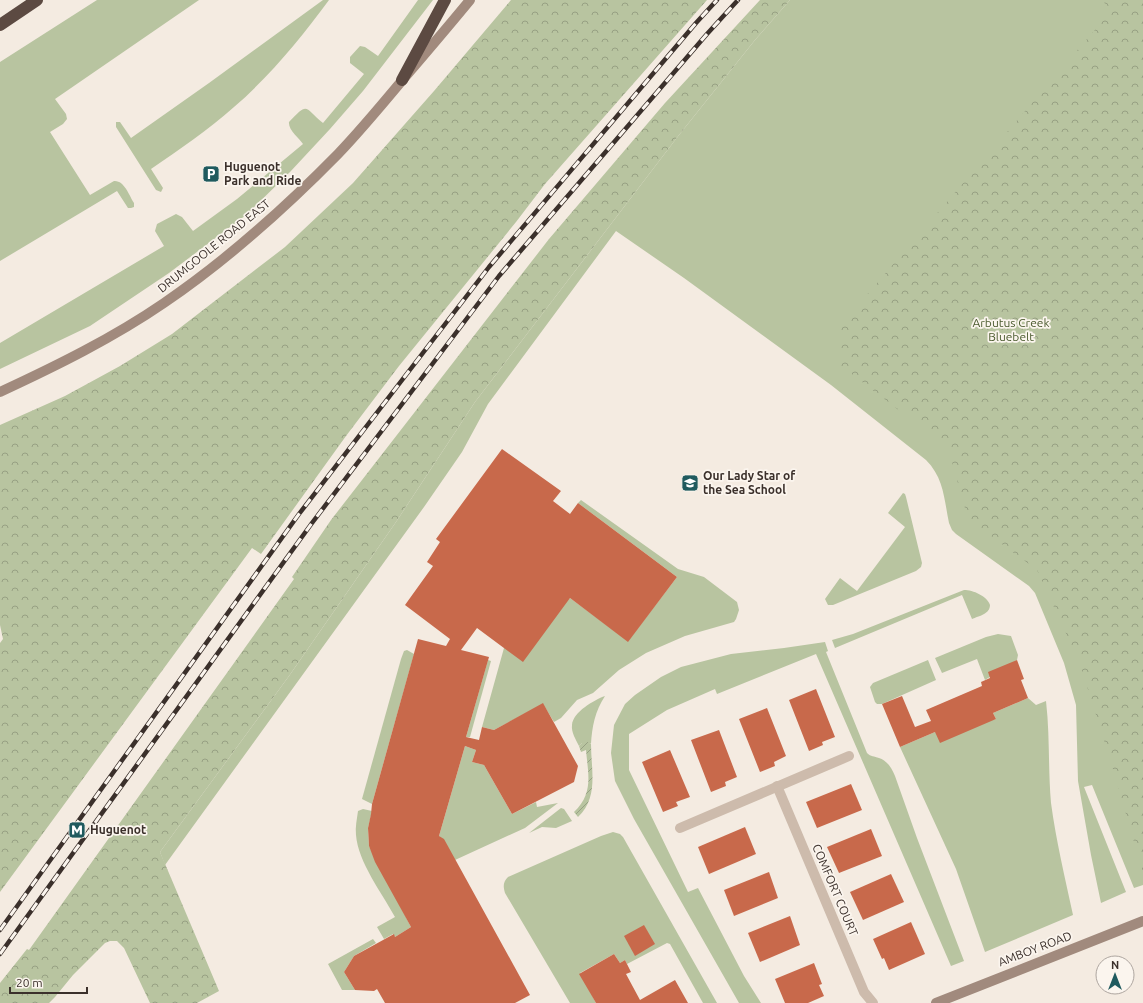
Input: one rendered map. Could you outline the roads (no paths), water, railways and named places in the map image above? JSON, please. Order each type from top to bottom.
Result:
[{"type":"highway","points":[[0,25],[37,0]]},
{"type":"highway","points":[[402,80],[445,0]]},
{"type":"main road","name":"DRUMGOOLE ROAD EAST","points":[[0,392],[79,353],[163,304],[199,278],[270,219],[339,153],[470,0]]},
{"type":"main road","name":"AMBOY ROAD","points":[[936,1003],[1143,921]]},
{"type":"street","points":[[680,828],[849,756]]},
{"type":"street","name":"COMFORT COURT","points":[[777,786],[864,992],[872,1003]]},
{"type":"railway","points":[[0,930],[299,514],[489,267],[717,0]]},
{"type":"railway","points":[[0,954],[312,523],[499,276],[738,0]]},
{"type":"place","name":"Huguenot Park and Ride","points":[[211,174]]},
{"type":"place","name":"Our Lady Star of the Sea School","points":[[690,483]]},
{"type":"place","name":"Huguenot","points":[[77,830]]},
{"type":"park label","name":"Arbutus Creek Bluebelt","points":[[1011,330]]}]
